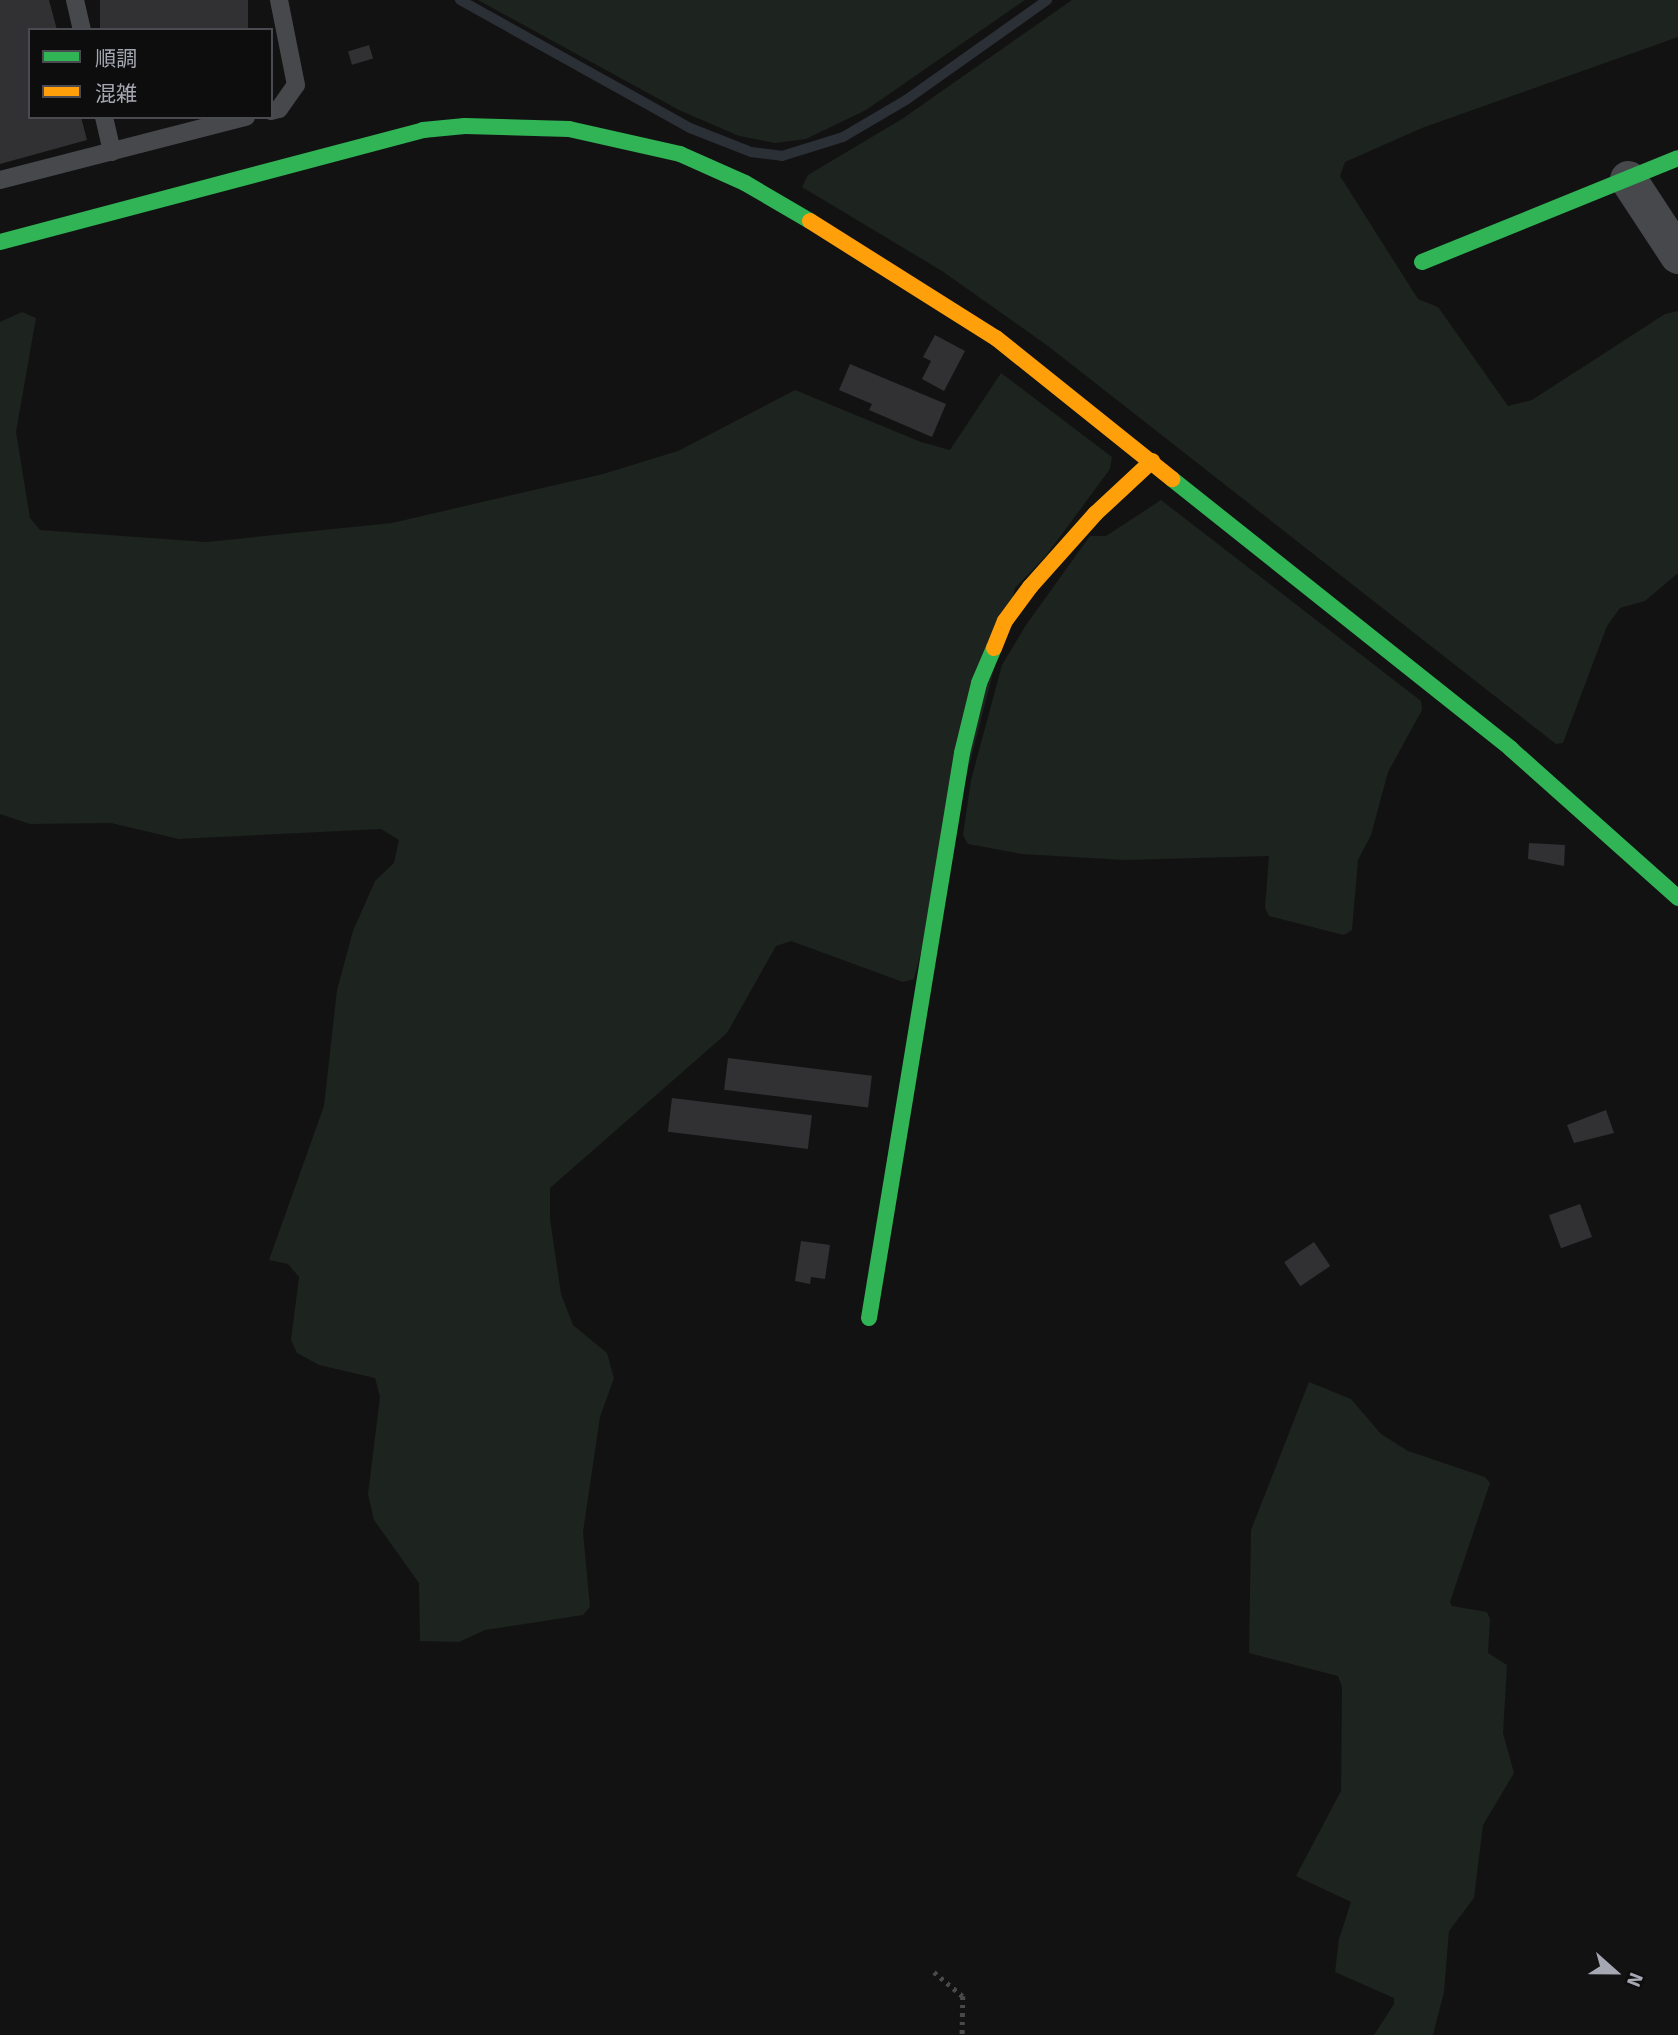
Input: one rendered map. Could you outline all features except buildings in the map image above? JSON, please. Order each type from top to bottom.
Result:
[{"type":"street","points":[[0,242],[423,130],[513,127],[608,134],[715,168],[905,277],[996,338],[1511,749],[1678,898]]},
{"type":"street","points":[[1422,261],[1678,158]]},
{"type":"street","points":[[1628,179],[1678,255]]},
{"type":"street","points":[[869,1318],[962,753],[979,683],[1005,621],[1030,587],[1095,514],[1152,461]]},
{"type":"lane","points":[[75,0],[82,28]]},
{"type":"lane","points":[[273,110],[279,109],[296,85],[279,0]]},
{"type":"lane","points":[[104,119],[112,152]]},
{"type":"lane","points":[[0,180],[238,119]]},
{"type":"path","points":[[934,1972],[963,1996],[962,2035]]},
{"type":"shaded area","points":[[478,0],[1025,0],[866,110],[806,139],[775,143],[739,136],[679,110]]},
{"type":"shaded area","points":[[1072,0],[1678,0],[1678,37],[1422,128],[1345,162],[1340,176],[1418,299],[1438,307],[1508,406],[1532,400],[1665,314],[1678,311],[1678,573],[1645,601],[1620,608],[1607,626],[1563,743],[1556,744],[1048,346],[942,271],[802,187],[808,175],[902,119]]},
{"type":"shaded area","points":[[22,312],[36,318],[16,432],[30,518],[40,530],[206,542],[392,523],[603,474],[678,451],[795,390],[921,442],[950,450],[1001,373],[1112,457],[1110,469],[1045,557],[1015,588],[914,979],[903,982],[791,941],[776,946],[727,1033],[550,1188],[550,1219],[561,1294],[573,1325],[607,1353],[614,1378],[600,1417],[583,1532],[590,1607],[583,1615],[485,1630],[459,1642],[420,1641],[419,1583],[374,1520],[368,1494],[380,1397],[375,1378],[319,1365],[297,1353],[291,1340],[299,1277],[288,1264],[269,1260],[324,1106],[337,990],[353,931],[375,881],[394,863],[399,840],[381,829],[179,839],[111,823],[30,824],[0,814],[0,322]]},
{"type":"shaded area","points":[[1161,500],[1421,701],[1422,710],[1388,772],[1371,835],[1358,860],[1352,930],[1344,935],[1269,916],[1265,908],[1269,856],[1124,860],[1022,854],[968,844],[963,835],[971,780],[1002,665],[1026,625],[1090,536],[1106,536]]},
{"type":"shaded area","points":[[1309,1382],[1351,1399],[1381,1434],[1408,1451],[1485,1477],[1490,1483],[1450,1602],[1452,1606],[1487,1612],[1490,1619],[1488,1653],[1507,1665],[1503,1733],[1514,1773],[1483,1825],[1474,1898],[1449,1931],[1444,1992],[1433,2035],[1374,2035],[1394,2004],[1394,1998],[1335,1972],[1339,1939],[1351,1902],[1296,1876],[1341,1791],[1342,1687],[1338,1676],[1249,1653],[1251,1530]]},
{"type":"waterway","points":[[460,0],[690,128],[751,152],[782,156],[843,137],[906,100],[1047,0]]},
{"type":"traffic: fast","points":[[0,242],[423,130],[465,126],[569,129],[680,154],[745,183],[810,221]]},
{"type":"traffic: fast","points":[[1422,262],[1678,158]]},
{"type":"traffic: fast","points":[[1172,479],[1511,749],[1678,898]]},
{"type":"traffic: fast","points":[[869,1318],[962,753],[979,683],[994,648]]},
{"type":"traffic: slow","points":[[810,221],[996,338],[1172,479]]},
{"type":"traffic: slow","points":[[994,648],[1005,621],[1030,587],[1095,514],[1152,461]]}]
